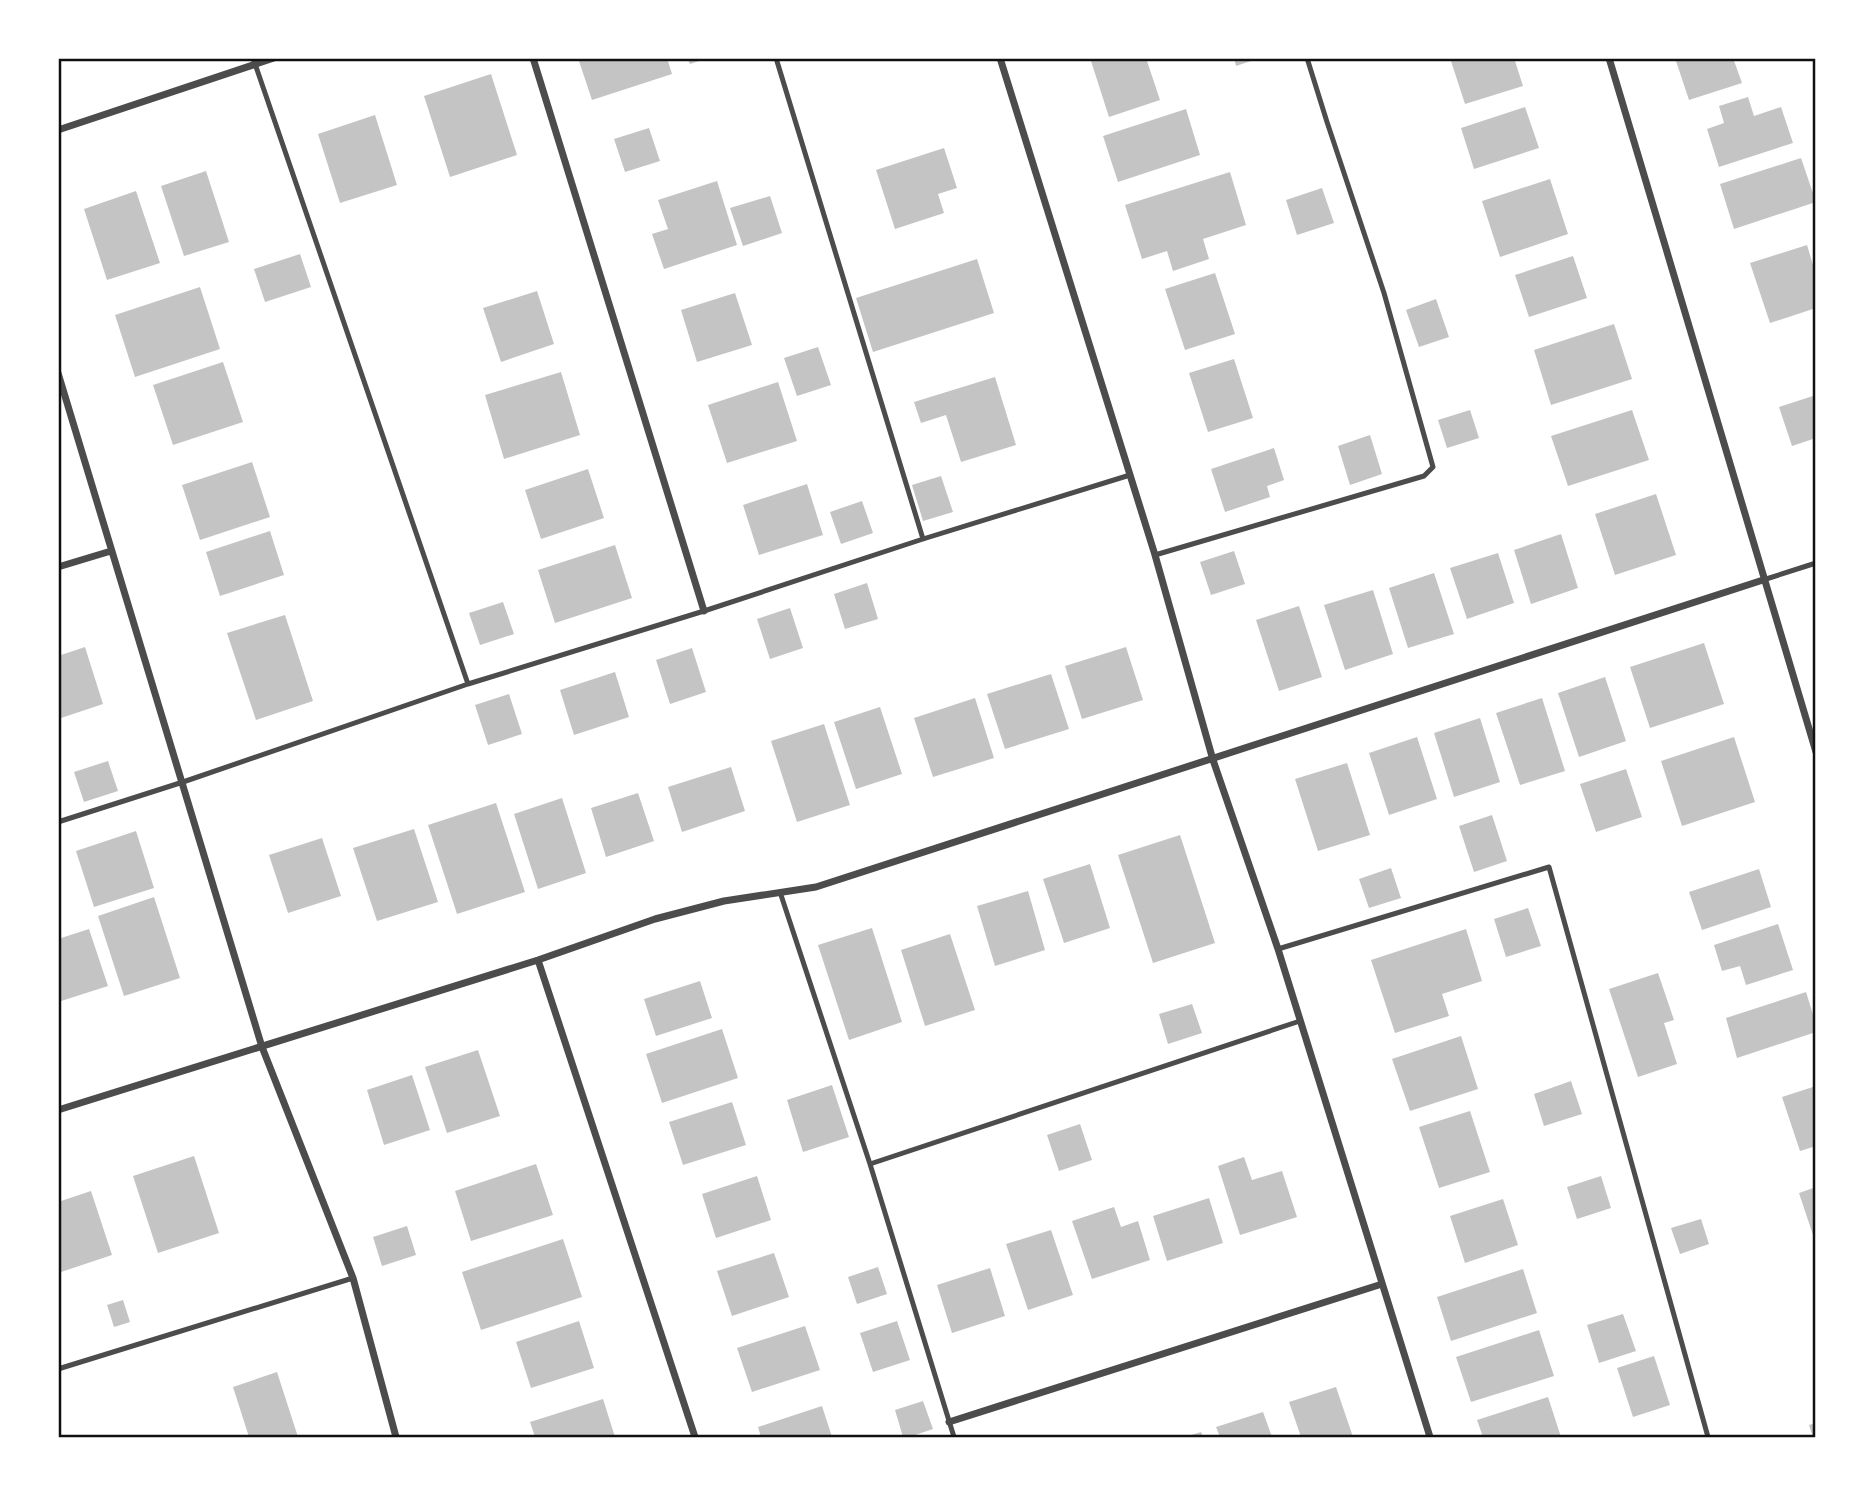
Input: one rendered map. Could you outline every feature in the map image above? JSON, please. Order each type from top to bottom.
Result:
[{"type":"street","points":[[58,130],[254,61],[274,58]]},
{"type":"street","points":[[533,58],[704,611]]},
{"type":"street","points":[[1000,58],[1155,555],[1213,760],[1278,948],[1430,1437]]},
{"type":"street","points":[[1609,58],[1816,752]]},
{"type":"street","points":[[58,373],[262,1047],[353,1278],[397,1437]]},
{"type":"street","points":[[58,567],[111,551]]},
{"type":"street","points":[[58,1110],[538,960],[654,919],[724,901],[816,887],[1763,580]]},
{"type":"street","points":[[538,960],[695,1437]]},
{"type":"street","points":[[949,1422],[1382,1284]]},
{"type":"lane","points":[[776,58],[923,539]]},
{"type":"lane","points":[[1155,555],[1424,476],[1433,467],[1384,293],[1307,58]]},
{"type":"lane","points":[[254,61],[468,684]]},
{"type":"lane","points":[[58,822],[468,684],[1130,475]]},
{"type":"lane","points":[[1763,580],[1816,563]]},
{"type":"lane","points":[[1278,948],[1549,867],[1708,1437]]},
{"type":"lane","points":[[780,892],[870,1164],[954,1437]]},
{"type":"lane","points":[[870,1164],[1300,1021]]},
{"type":"lane","points":[[58,1369],[353,1278]]},
{"type":"building","points":[[578,58],[667,58],[672,74],[592,100]]},
{"type":"building","points":[[687,58],[708,58],[690,64]]},
{"type":"building","points":[[1090,58],[1146,58],[1160,100],[1109,117]]},
{"type":"building","points":[[1234,58],[1260,58],[1236,66]]},
{"type":"building","points":[[1450,58],[1514,58],[1523,86],[1465,104]]},
{"type":"building","points":[[1675,58],[1733,58],[1742,83],[1689,100]]},
{"type":"building","points":[[491,74],[517,155],[450,177],[424,96]]},
{"type":"building","points":[[1748,97],[1754,116],[1781,107],[1793,143],[1719,167],[1707,129],[1724,123],[1719,106]]},
{"type":"building","points":[[1525,107],[1539,148],[1474,169],[1461,128]]},
{"type":"building","points":[[1186,109],[1200,155],[1118,182],[1103,136]]},
{"type":"building","points":[[375,115],[397,185],[340,203],[318,134]]},
{"type":"building","points":[[649,128],[660,161],[625,172],[614,139]]},
{"type":"building","points":[[944,148],[957,188],[938,194],[944,213],[895,229],[876,170]]},
{"type":"building","points":[[1801,158],[1816,202],[1734,229],[1720,184]]},
{"type":"building","points":[[206,171],[229,242],[184,256],[161,186]]},
{"type":"building","points":[[1230,172],[1246,225],[1203,239],[1209,259],[1173,271],[1167,251],[1142,259],[1125,205]]},
{"type":"building","points":[[1550,179],[1568,234],[1500,257],[1482,201]]},
{"type":"building","points":[[717,181],[737,245],[664,269],[652,234],[668,229],[658,200]]},
{"type":"building","points":[[1322,188],[1334,223],[1297,235],[1286,200]]},
{"type":"building","points":[[136,191],[160,263],[107,280],[84,209]]},
{"type":"building","points":[[770,196],[782,233],[743,246],[730,208]]},
{"type":"building","points":[[1807,245],[1816,275],[1816,308],[1770,323],[1750,263]]},
{"type":"building","points":[[300,254],[311,287],[265,302],[254,269]]},
{"type":"building","points":[[1573,256],[1587,298],[1529,317],[1515,275]]},
{"type":"building","points":[[977,259],[994,313],[873,352],[856,298]]},
{"type":"building","points":[[1215,273],[1235,334],[1185,350],[1165,289]]},
{"type":"building","points":[[200,287],[220,349],[135,377],[115,315]]},
{"type":"building","points":[[537,291],[554,344],[501,362],[483,308]]},
{"type":"building","points":[[735,293],[752,345],[697,362],[681,310]]},
{"type":"building","points":[[1436,299],[1449,337],[1419,347],[1406,310]]},
{"type":"building","points":[[1614,324],[1632,379],[1551,405],[1534,350]]},
{"type":"building","points":[[818,347],[831,385],[797,396],[784,358]]},
{"type":"building","points":[[1234,359],[1253,418],[1208,432],[1189,373]]},
{"type":"building","points":[[223,362],[243,422],[173,445],[153,385]]},
{"type":"building","points":[[561,372],[580,435],[504,459],[485,395]]},
{"type":"building","points":[[995,377],[1016,445],[961,462],[946,415],[921,423],[914,402]]},
{"type":"building","points":[[778,382],[797,441],[727,463],[708,405]]},
{"type":"building","points":[[1816,395],[1816,438],[1792,446],[1779,407]]},
{"type":"building","points":[[1470,410],[1479,438],[1447,448],[1438,420]]},
{"type":"building","points":[[1632,410],[1649,460],[1568,486],[1551,436]]},
{"type":"building","points":[[1370,435],[1382,474],[1350,485],[1338,446]]},
{"type":"building","points":[[1274,448],[1284,480],[1267,486],[1270,497],[1225,512],[1211,469]]},
{"type":"building","points":[[252,462],[270,517],[200,540],[182,485]]},
{"type":"building","points":[[588,469],[604,518],[541,539],[525,490]]},
{"type":"building","points":[[941,476],[953,512],[923,521],[912,485]]},
{"type":"building","points":[[807,484],[823,535],[759,555],[743,505]]},
{"type":"building","points":[[1656,494],[1676,555],[1615,575],[1595,514]]},
{"type":"building","points":[[862,501],[873,533],[841,544],[830,512]]},
{"type":"building","points":[[270,531],[284,575],[220,596],[206,552]]},
{"type":"building","points":[[1561,534],[1578,588],[1531,604],[1514,550]]},
{"type":"building","points":[[615,545],[632,598],[555,623],[538,570]]},
{"type":"building","points":[[1234,551],[1245,584],[1211,595],[1200,562]]},
{"type":"building","points":[[1498,553],[1514,603],[1467,619],[1450,568]]},
{"type":"building","points":[[1434,573],[1454,634],[1408,648],[1389,588]]},
{"type":"building","points":[[867,583],[878,619],[845,629],[834,594]]},
{"type":"building","points":[[1373,590],[1393,654],[1345,670],[1324,605]]},
{"type":"building","points":[[503,602],[514,634],[480,645],[469,613]]},
{"type":"building","points":[[1299,606],[1322,677],[1279,691],[1256,620]]},
{"type":"building","points":[[790,608],[803,648],[770,659],[757,619]]},
{"type":"building","points":[[285,615],[313,701],[256,720],[227,633]]},
{"type":"building","points":[[1704,643],[1724,704],[1650,728],[1630,667]]},
{"type":"building","points":[[85,647],[103,704],[58,719],[58,656]]},
{"type":"building","points":[[1126,647],[1143,700],[1082,719],[1065,666]]},
{"type":"building","points":[[692,648],[706,692],[670,704],[656,660]]},
{"type":"building","points":[[615,672],[629,717],[574,735],[560,690]]},
{"type":"building","points":[[1051,674],[1069,729],[1005,749],[987,694]]},
{"type":"building","points":[[1605,677],[1626,741],[1579,757],[1558,693]]},
{"type":"building","points":[[509,694],[522,734],[488,745],[475,705]]},
{"type":"building","points":[[975,698],[994,758],[933,777],[914,718]]},
{"type":"building","points":[[1542,698],[1565,771],[1520,785],[1496,713]]},
{"type":"building","points":[[880,707],[902,774],[856,789],[834,722]]},
{"type":"building","points":[[1480,718],[1500,782],[1454,797],[1434,733]]},
{"type":"building","points":[[824,724],[850,805],[797,822],[771,741]]},
{"type":"building","points":[[1417,737],[1437,799],[1389,815],[1369,753]]},
{"type":"building","points":[[1734,737],[1755,802],[1682,826],[1661,761]]},
{"type":"building","points":[[108,761],[118,791],[84,802],[74,772]]},
{"type":"building","points":[[1347,763],[1370,835],[1318,851],[1295,779]]},
{"type":"building","points":[[731,767],[745,811],[682,832],[668,787]]},
{"type":"building","points":[[1626,769],[1642,817],[1596,832],[1580,784]]},
{"type":"building","points":[[638,793],[654,841],[606,857],[591,808]]},
{"type":"building","points":[[562,798],[586,873],[538,889],[514,814]]},
{"type":"building","points":[[496,803],[525,892],[457,914],[428,825]]},
{"type":"building","points":[[1492,815],[1507,861],[1474,872],[1459,826]]},
{"type":"building","points":[[414,829],[438,902],[377,921],[353,848]]},
{"type":"building","points":[[136,831],[154,888],[94,907],[76,851]]},
{"type":"building","points":[[1180,835],[1215,943],[1153,963],[1118,855]]},
{"type":"building","points":[[322,838],[341,896],[288,913],[269,855]]},
{"type":"building","points":[[1090,864],[1110,928],[1064,943],[1043,879]]},
{"type":"building","points":[[1391,868],[1401,898],[1369,908],[1359,879]]},
{"type":"building","points":[[1759,869],[1771,907],[1702,930],[1689,892]]},
{"type":"building","points":[[1028,891],[1045,950],[995,966],[977,906]]},
{"type":"building","points":[[154,897],[180,978],[124,996],[98,916]]},
{"type":"building","points":[[1528,908],[1541,946],[1506,957],[1494,919]]},
{"type":"building","points":[[1778,924],[1793,970],[1746,985],[1740,966],[1722,971],[1714,945]]},
{"type":"building","points":[[872,928],[902,1022],[849,1040],[818,945]]},
{"type":"building","points":[[89,929],[108,986],[58,1002],[58,939]]},
{"type":"building","points":[[1466,929],[1482,981],[1442,994],[1449,1016],[1395,1033],[1371,960]]},
{"type":"building","points":[[950,934],[975,1010],[925,1026],[901,950]]},
{"type":"building","points":[[1658,973],[1674,1020],[1664,1023],[1677,1064],[1638,1077],[1609,989]]},
{"type":"building","points":[[700,981],[712,1018],[656,1036],[644,999]]},
{"type":"building","points":[[1806,992],[1816,1032],[1737,1058],[1726,1018]]},
{"type":"building","points":[[1192,1004],[1202,1033],[1168,1044],[1159,1014]]},
{"type":"building","points":[[722,1029],[738,1078],[662,1103],[646,1054]]},
{"type":"building","points":[[1461,1036],[1478,1089],[1410,1111],[1392,1059]]},
{"type":"building","points":[[478,1050],[500,1116],[447,1133],[425,1067]]},
{"type":"building","points":[[412,1075],[430,1130],[384,1145],[367,1090]]},
{"type":"building","points":[[1571,1081],[1582,1114],[1544,1126],[1534,1094]]},
{"type":"building","points":[[832,1085],[849,1137],[803,1152],[787,1100]]},
{"type":"building","points":[[1816,1086],[1816,1146],[1800,1151],[1782,1097]]},
{"type":"building","points":[[732,1102],[746,1145],[683,1165],[669,1122]]},
{"type":"building","points":[[1470,1111],[1490,1172],[1439,1188],[1419,1127]]},
{"type":"building","points":[[1080,1124],[1092,1160],[1059,1171],[1047,1135]]},
{"type":"building","points":[[194,1156],[219,1233],[158,1253],[133,1176]]},
{"type":"building","points":[[1244,1157],[1252,1180],[1282,1171],[1297,1217],[1240,1235],[1218,1166]]},
{"type":"building","points":[[536,1164],[553,1215],[471,1241],[455,1191]]},
{"type":"building","points":[[757,1176],[771,1220],[716,1238],[702,1194]]},
{"type":"building","points":[[1601,1176],[1611,1208],[1577,1219],[1567,1187]]},
{"type":"building","points":[[1816,1187],[1816,1238],[1814,1238],[1799,1193]]},
{"type":"building","points":[[91,1191],[112,1255],[58,1273],[58,1202]]},
{"type":"building","points":[[1209,1198],[1223,1243],[1167,1261],[1153,1216]]},
{"type":"building","points":[[1503,1199],[1518,1245],[1465,1263],[1450,1216]]},
{"type":"building","points":[[1114,1207],[1121,1227],[1138,1221],[1150,1260],[1092,1279],[1072,1221]]},
{"type":"building","points":[[1701,1219],[1709,1244],[1680,1254],[1671,1228]]},
{"type":"building","points":[[407,1226],[416,1255],[382,1266],[373,1237]]},
{"type":"building","points":[[1051,1230],[1073,1295],[1028,1310],[1006,1244]]},
{"type":"building","points":[[563,1239],[582,1297],[481,1330],[462,1272]]},
{"type":"building","points":[[774,1253],[789,1297],[732,1316],[717,1271]]},
{"type":"building","points":[[878,1267],[887,1294],[857,1304],[848,1277]]},
{"type":"building","points":[[990,1268],[1005,1316],[952,1333],[937,1285]]},
{"type":"building","points":[[1523,1269],[1537,1313],[1451,1341],[1437,1297]]},
{"type":"building","points":[[123,1300],[130,1322],[114,1327],[107,1305]]},
{"type":"building","points":[[1623,1314],[1636,1351],[1599,1363],[1587,1325]]},
{"type":"building","points":[[579,1321],[594,1368],[531,1388],[516,1342]]},
{"type":"building","points":[[897,1321],[910,1360],[873,1372],[860,1333]]},
{"type":"building","points":[[805,1326],[820,1370],[752,1392],[737,1348]]},
{"type":"building","points":[[1539,1330],[1554,1376],[1471,1402],[1456,1357]]},
{"type":"building","points":[[1654,1356],[1670,1405],[1633,1417],[1617,1368]]},
{"type":"building","points":[[277,1372],[298,1437],[249,1437],[233,1387]]},
{"type":"building","points":[[1336,1387],[1353,1437],[1301,1437],[1289,1402]]},
{"type":"building","points":[[1548,1397],[1561,1437],[1483,1437],[1477,1420]]},
{"type":"building","points":[[603,1399],[615,1437],[535,1437],[530,1422]]},
{"type":"building","points":[[923,1401],[933,1429],[903,1437],[895,1410]]},
{"type":"building","points":[[822,1406],[832,1437],[761,1437],[758,1427]]},
{"type":"building","points":[[1263,1412],[1272,1437],[1220,1437],[1216,1427]]},
{"type":"building","points":[[1816,1423],[1816,1437],[1813,1437],[1809,1425]]},
{"type":"building","points":[[1201,1432],[1203,1437],[1185,1437]]}]
